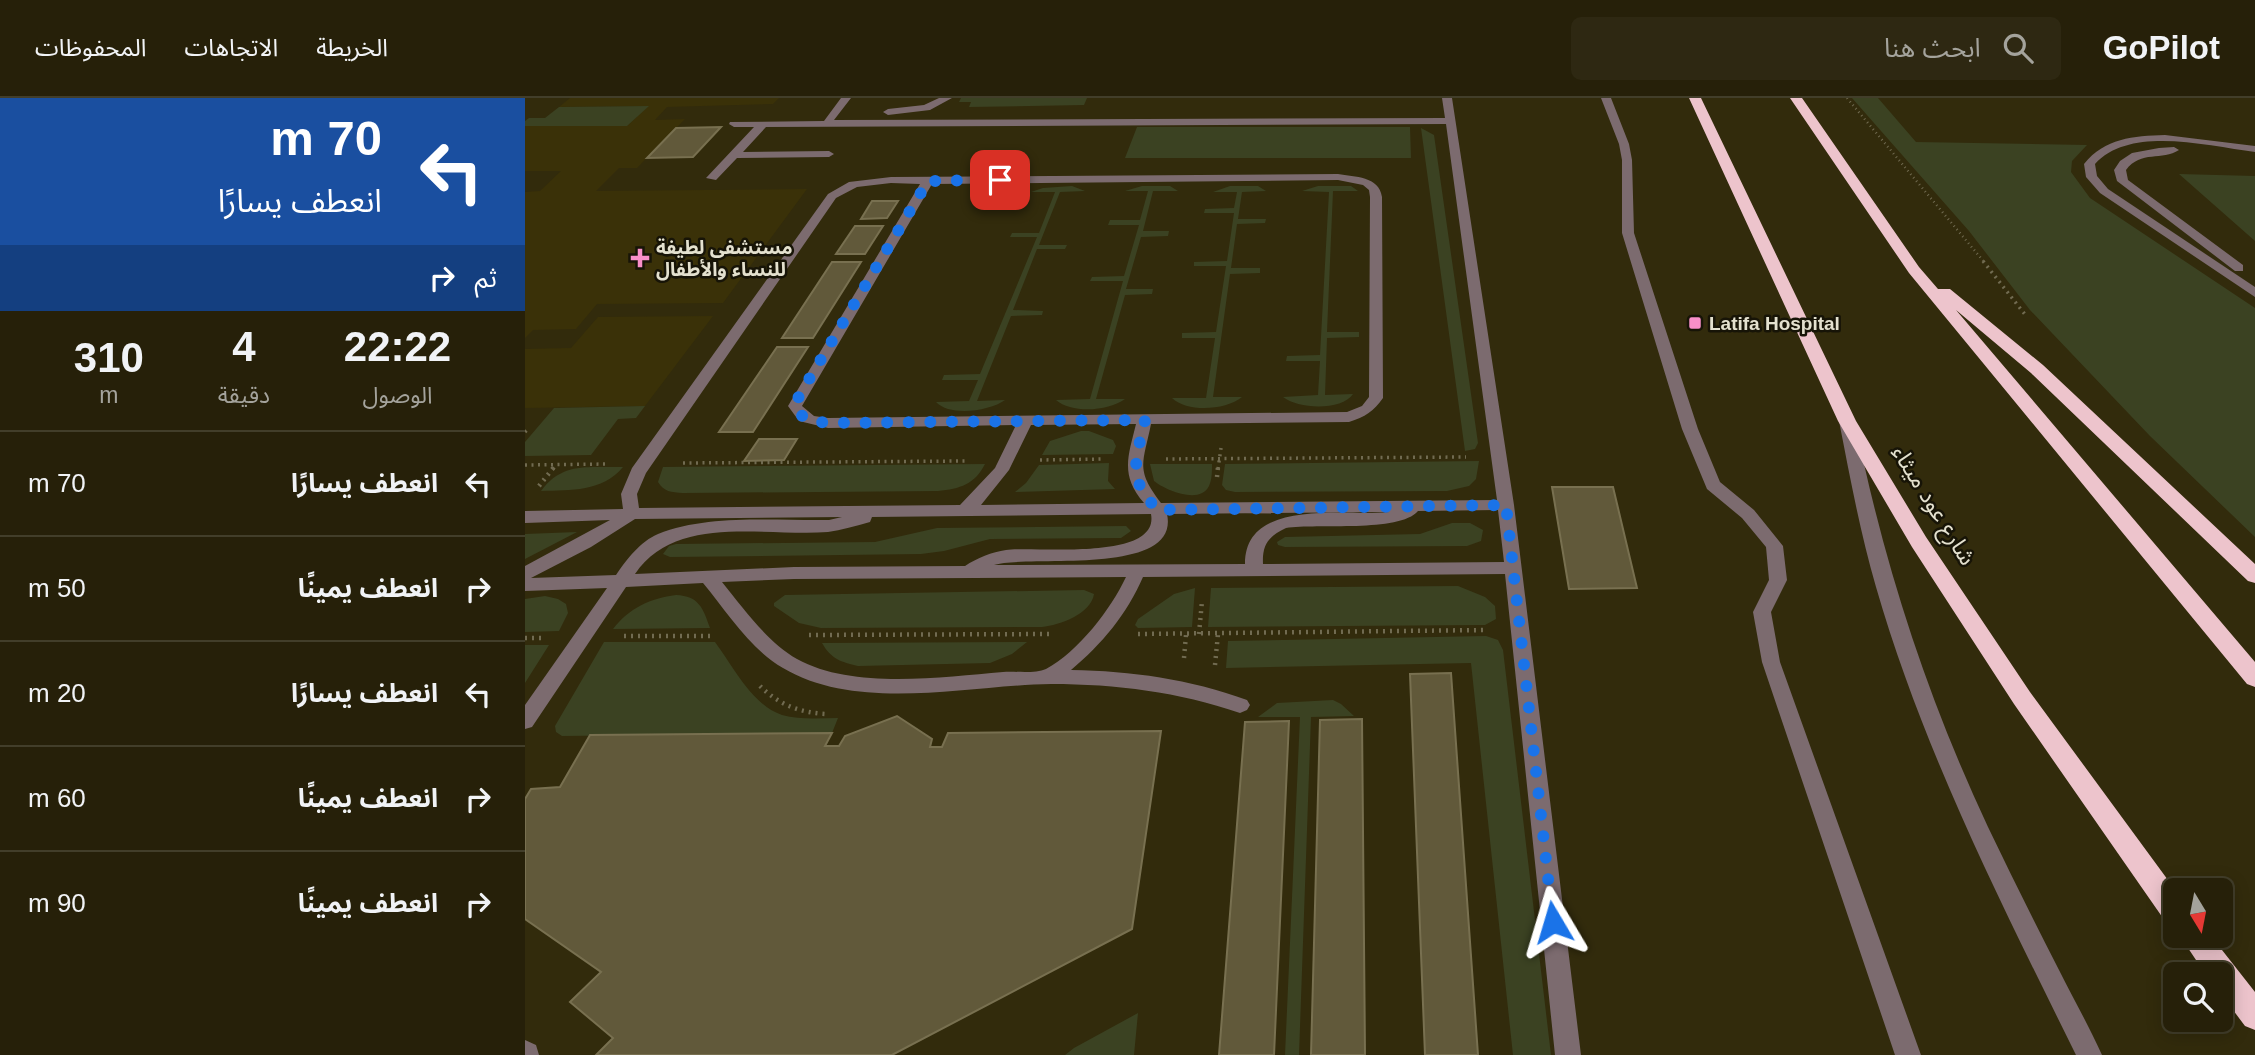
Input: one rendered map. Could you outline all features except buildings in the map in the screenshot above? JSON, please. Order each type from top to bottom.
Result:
[{"type":"highway","name":"شارع عود ميثاء","points":[[1695,98],[1847,421],[1919,542],[2022,698],[2163,895]]},
{"type":"highway","points":[[1796,98],[1914,270],[2255,678]]},
{"type":"highway","points":[[1914,270],[1974,315],[2036,369],[2255,576]]},
{"type":"highway","points":[[2203,948],[2255,1016]]},
{"type":"street","points":[[827,123],[846,98]]},
{"type":"street","points":[[836,112],[908,111],[926,108],[947,98]]},
{"type":"street","points":[[1447,98],[1506,505],[1568,1055]]},
{"type":"street","points":[[1606,98],[1624,144],[1627,160],[1626,213],[1629,233],[1690,429],[1713,485],[1748,514],[1774,546],[1777,580],[1762,612],[1771,662],[1908,1055]]},
{"type":"street","points":[[734,124],[1450,121]]},
{"type":"street","points":[[712,178],[764,123]]},
{"type":"street","points":[[2255,149],[2185,140],[2129,141],[2095,154],[2089,164],[2092,177],[2104,191],[2255,293]]},
{"type":"street","points":[[2255,157],[2189,150],[2154,151],[2125,161],[2120,170],[2123,181],[2135,192],[2255,281]]},
{"type":"street","points":[[734,155],[829,154]]},
{"type":"street","points":[[632,514],[629,495],[638,472],[832,197],[846,187],[868,181],[1338,177],[1367,182],[1375,189],[1376,398],[1367,409],[1349,417],[828,423],[811,421],[799,415],[795,406],[928,181]]},
{"type":"street","points":[[966,572],[985,562],[1006,556],[1132,550],[1146,542],[1157,532],[1160,522],[1158,510],[1143,495],[1136,477],[1145,420]]},
{"type":"street","points":[[964,511],[999,477],[1009,461],[1025,421]]},
{"type":"street","points":[[1847,421],[1868,533],[1918,689],[1978,828],[2089,1055]]},
{"type":"street","points":[[525,517],[1506,505]]},
{"type":"street","points":[[1254,570],[1257,542],[1267,531],[1283,523],[1301,520],[1388,519],[1406,514],[1419,506]]},
{"type":"street","points":[[525,721],[620,580],[646,550],[662,539],[702,528],[829,526],[884,511]]},
{"type":"street","points":[[525,574],[632,514]]},
{"type":"street","points":[[525,585],[707,576],[1512,568]]},
{"type":"street","points":[[1048,677],[1100,634],[1129,593],[1137,571]]},
{"type":"street","points":[[707,576],[759,636],[791,664],[838,681],[893,685],[1091,677],[1169,684],[1212,694],[1240,705]]},
{"type":"path","points":[[1847,98],[1950,218],[2035,325]]},
{"type":"path","points":[[525,638],[1519,630]]},
{"type":"shaded area","name":"مستشفى لطيفة للنساء والأطفال","points":[[570,98],[779,98],[773,104],[667,107],[655,120],[685,119],[637,168],[619,168],[596,191],[807,189],[723,303],[597,304],[576,329],[533,330],[525,338],[525,192],[540,191],[561,171],[525,171],[525,126],[627,126],[648,106],[559,107]]},
{"type":"shaded area","name":"مستشفى لطيفة للنساء والأطفال","points":[[713,316],[645,406],[525,408],[525,349],[571,348],[598,317]]},
{"type":"green space","points":[[961,98],[1087,98],[1084,105],[969,107],[971,102],[959,102]]},
{"type":"green space","points":[[1852,98],[1878,98],[1916,142],[2087,145],[2072,161],[2071,172],[2090,198],[2255,308],[2255,537],[2150,436],[2030,310],[1969,231]]},
{"type":"green space","points":[[649,106],[627,126],[525,126],[525,121],[529,118],[545,118],[559,107]]},
{"type":"green space","points":[[1137,127],[1410,127],[1411,158],[1125,158]]},
{"type":"green space","points":[[1421,128],[1434,135],[1478,443],[1475,449],[1465,451]]},
{"type":"green space","points":[[2179,174],[2255,176],[2255,241]]},
{"type":"green space","points":[[1072,186],[1085,191],[1060,192],[1039,245],[1067,245],[1065,249],[1037,249],[1013,310],[1043,311],[1042,315],[1011,316],[977,401],[1005,400],[990,407],[970,411],[942,407],[936,402],[969,401],[978,380],[942,380],[944,375],[980,374],[1037,237],[1010,237],[1012,233],[1039,233],[1055,192],[1031,192],[1043,188]]},
{"type":"green space","points":[[1142,186],[1170,186],[1178,191],[1153,191],[1143,231],[1169,231],[1168,236],[1141,237],[1126,289],[1153,289],[1152,294],[1125,295],[1096,399],[1125,399],[1100,408],[1071,407],[1056,400],[1090,399],[1123,281],[1090,281],[1092,277],[1124,276],[1139,225],[1108,225],[1110,220],[1140,220],[1148,191],[1125,191]]},
{"type":"green space","points":[[1230,186],[1258,186],[1266,191],[1242,192],[1238,219],[1266,219],[1265,223],[1237,224],[1231,268],[1260,268],[1260,273],[1230,274],[1213,397],[1242,397],[1227,405],[1197,408],[1172,398],[1206,398],[1215,338],[1182,338],[1182,333],[1216,332],[1226,266],[1194,266],[1194,262],[1227,261],[1234,213],[1204,213],[1205,209],[1234,208],[1237,192],[1213,192]]},
{"type":"green space","points":[[1318,186],[1351,186],[1358,191],[1333,191],[1327,332],[1359,332],[1359,337],[1327,338],[1325,395],[1353,394],[1347,400],[1330,406],[1309,406],[1283,397],[1318,395],[1320,361],[1286,361],[1287,356],[1320,355],[1329,192],[1302,191]]},
{"type":"green space","points":[[645,406],[636,418],[618,419],[591,455],[525,456],[525,442],[554,408]]},
{"type":"green space","points":[[1089,431],[1113,440],[1116,446],[1113,454],[1042,455],[1050,441]]},
{"type":"green space","points":[[1479,461],[1476,479],[1469,486],[1447,491],[1235,492],[1226,490],[1222,485],[1225,464]]},
{"type":"green space","points":[[1109,463],[1108,481],[1115,489],[1015,492],[1026,483],[1039,465]]},
{"type":"green space","points":[[985,464],[972,481],[953,489],[938,491],[683,493],[668,491],[658,482],[663,467]]},
{"type":"green space","points":[[1150,464],[1212,464],[1210,484],[1205,492],[1198,494],[1174,492],[1154,481]]},
{"type":"green space","points":[[623,467],[606,481],[596,485],[575,490],[541,491],[549,481],[568,470]]},
{"type":"green space","points":[[1452,523],[1470,523],[1483,530],[1481,541],[1467,546],[1285,547],[1277,542],[1285,537],[1420,534]]},
{"type":"green space","points":[[1126,526],[1131,531],[1121,538],[990,539],[921,554],[670,557],[663,554],[669,546],[676,544],[875,542],[937,528]]},
{"type":"green space","points":[[577,532],[525,559],[525,534]]},
{"type":"green space","points":[[1458,586],[1485,597],[1495,606],[1496,619],[1485,625],[1208,627],[1211,588]]},
{"type":"green space","points":[[1195,588],[1192,627],[1138,628],[1135,625],[1138,619],[1174,594]]},
{"type":"green space","points":[[1084,590],[1094,594],[1092,601],[1081,613],[1066,621],[1042,627],[821,628],[799,623],[774,606],[774,603],[785,595]]},
{"type":"green space","points":[[676,595],[690,598],[699,604],[710,628],[613,629],[626,615],[641,605]]},
{"type":"green space","points":[[545,596],[566,604],[568,613],[559,631],[525,632],[525,599]]},
{"type":"green space","points":[[1486,636],[1498,640],[1503,650],[1551,1055],[1513,1055],[1471,663],[1226,668],[1228,641]]},
{"type":"green space","points":[[604,642],[715,642],[752,694],[771,710],[796,718],[838,718],[832,733],[562,736],[556,732],[555,726]]},
{"type":"green space","points":[[1027,642],[1012,654],[990,663],[858,666],[837,659],[822,643]]},
{"type":"green space","points":[[525,645],[549,645],[525,683]]},
{"type":"green space","points":[[1333,700],[1354,716],[1311,717],[1299,1055],[1285,1055],[1300,717],[1258,717],[1277,703]]},
{"type":"green space","points":[[1138,1013],[1134,1055],[1065,1055],[1074,1048]]},
{"type":"place","name":"مستشفى لطيفة للنساء والأطفال","points":[[640,258]]},
{"type":"place","name":"Latifa Hospital","points":[[1695,323]]},
{"type":"route","points":[[1000,180],[928,181],[799,396],[795,406],[799,415],[811,421],[828,423],[1145,420],[1136,477],[1143,495],[1158,510],[1506,505],[1553,922]]}]
